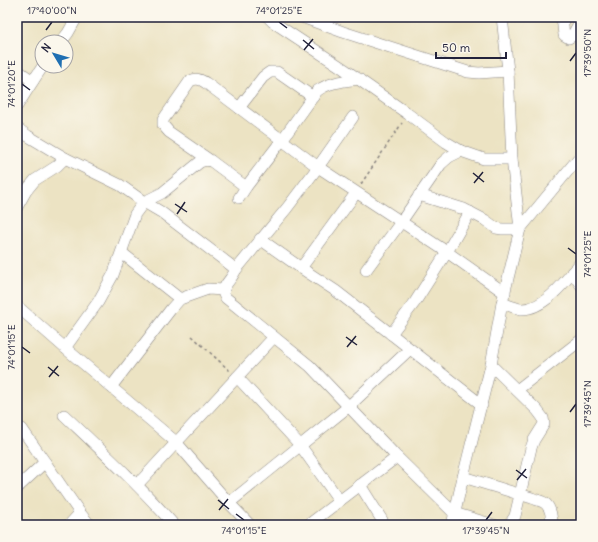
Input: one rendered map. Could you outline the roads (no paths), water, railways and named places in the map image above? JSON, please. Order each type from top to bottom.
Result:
[{"type":"street","points":[[67,34],[77,17]]},
{"type":"street","points":[[268,17],[273,22],[359,79],[446,142],[461,151],[484,159],[512,159]]},
{"type":"street","points":[[302,17],[468,72],[479,73],[508,70]]},
{"type":"street","points":[[452,525],[482,405],[520,229],[512,159],[508,70],[502,17]]},
{"type":"street","points":[[562,17],[564,35],[568,38],[572,36],[581,20]]},
{"type":"street","points":[[17,70],[33,80]]},
{"type":"street","points":[[239,108],[263,77],[270,72],[277,72],[313,97]]},
{"type":"street","points":[[17,106],[37,74]]},
{"type":"street","points":[[246,187],[165,128],[163,125],[163,120],[190,82],[195,79],[206,83],[318,167],[447,252],[519,309],[528,308],[540,303],[553,294],[581,262]]},
{"type":"street","points":[[239,198],[317,91],[324,86],[359,79]]},
{"type":"street","points":[[353,117],[287,208],[235,270],[234,274],[225,285],[223,295],[310,366],[397,457],[454,513],[494,525]]},
{"type":"street","points":[[17,128],[65,158],[120,186],[167,216],[235,270]]},
{"type":"street","points":[[366,270],[441,164],[449,157],[461,151]]},
{"type":"street","points":[[520,229],[581,155]]},
{"type":"street","points":[[17,207],[35,180],[57,166],[65,158]]},
{"type":"street","points":[[65,348],[98,302],[113,275],[135,214],[144,202],[162,193],[200,162],[206,160],[211,161]]},
{"type":"street","points":[[301,268],[356,193]]},
{"type":"street","points":[[419,195],[464,208],[496,228],[520,229]]},
{"type":"street","points":[[391,334],[415,302],[447,252],[470,212]]},
{"type":"street","points":[[260,239],[336,291],[482,405]]},
{"type":"street","points":[[122,253],[180,299]]},
{"type":"street","points":[[572,272],[581,285]]},
{"type":"street","points":[[111,387],[180,299],[208,289],[223,290]]},
{"type":"street","points":[[17,306],[176,442],[250,525]]},
{"type":"street","points":[[137,484],[274,337]]},
{"type":"street","points":[[517,390],[581,340]]},
{"type":"street","points":[[229,503],[348,406],[410,349]]},
{"type":"street","points":[[491,365],[537,410],[543,418],[544,424],[534,440],[515,516],[508,525]]},
{"type":"street","points":[[237,377],[300,446],[339,500]]},
{"type":"street","points":[[64,415],[137,484],[174,525]]},
{"type":"street","points":[[22,429],[80,513],[90,525]]},
{"type":"street","points":[[308,525],[397,457]]},
{"type":"street","points":[[17,488],[45,462]]},
{"type":"street","points":[[463,477],[520,494],[547,504],[550,510],[552,525]]},
{"type":"street","points":[[360,485],[382,520],[383,525]]},
{"type":"street","points":[[69,525],[80,513]]}]
